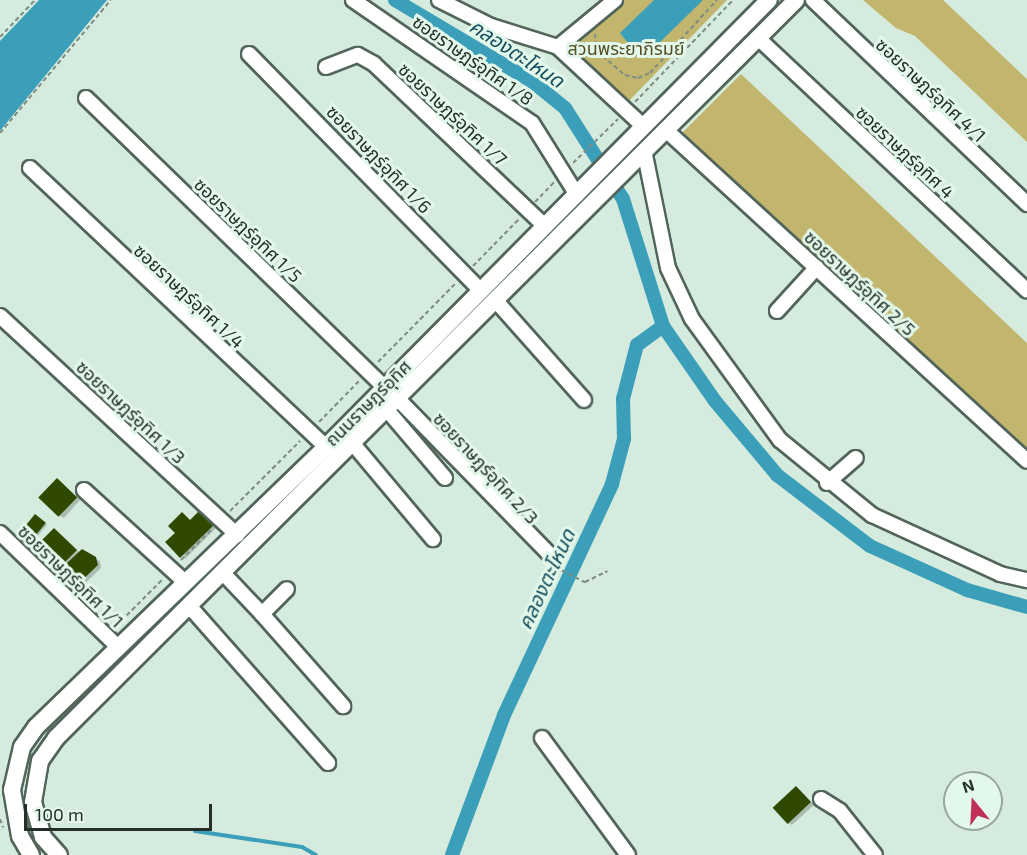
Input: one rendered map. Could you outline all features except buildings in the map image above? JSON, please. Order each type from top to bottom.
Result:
[{"type":"main road","name":"ถนนราษฎร์อุทิศ","points":[[31,855],[20,836],[12,790],[22,747],[36,727],[112,641],[185,582],[237,535],[769,0]]},
{"type":"main road","name":"ถนนราษฎร์อุทิศ","points":[[59,855],[36,820],[33,802],[40,762],[85,708],[191,608],[601,200],[796,0]]},
{"type":"street","name":"ซอยราษฎร์อุทิศ 1/8","points":[[353,0],[521,114],[564,172],[583,188]]},
{"type":"street","points":[[439,0],[491,26],[558,47],[644,127]]},
{"type":"street","name":"ซอยราษฎร์อุทิศ 4/1","points":[[813,0],[1027,204]]},
{"type":"street","points":[[558,47],[605,3]]},
{"type":"street","name":"ซอยราษฎร์อุทิศ 4","points":[[758,38],[1027,291]]},
{"type":"street","name":"ซอยราษฎร์อุทิศ 1/6","points":[[249,54],[481,291]]},
{"type":"street","name":"ซอยราษฎร์อุทิศ 1/7","points":[[326,67],[358,55],[374,64],[545,226]]},
{"type":"street","name":"ซอยราษฎร์อุทิศ 1/5","points":[[86,98],[385,388]]},
{"type":"street","name":"ซอยราษฎร์อุทิศ 2/5","points":[[667,131],[1027,461]]},
{"type":"street","points":[[641,159],[668,268],[692,319],[780,440],[826,483],[920,540],[1027,580]]},
{"type":"street","name":"ซอยราษฎร์อุทิศ 1/4","points":[[30,168],[326,447]]},
{"type":"street","points":[[777,311],[817,267]]},
{"type":"street","points":[[497,302],[584,400]]},
{"type":"street","name":"ซอยราษฎร์อุทิศ 1/3","points":[[0,316],[237,535]]},
{"type":"street","points":[[393,406],[445,478]]},
{"type":"street","name":"ซอยราษฎร์อุทิศ 2/3","points":[[393,406],[553,562]]},
{"type":"street","points":[[354,445],[433,539]]},
{"type":"street","points":[[826,483],[856,458]]},
{"type":"street","points":[[84,490],[185,582]]},
{"type":"street","name":"ซอยราษฎร์อุทิศ 1/1","points":[[0,533],[112,641]]},
{"type":"street","points":[[224,574],[344,706]]},
{"type":"street","points":[[262,614],[287,590]]},
{"type":"street","points":[[191,608],[328,763]]},
{"type":"street","points":[[542,738],[628,855]]},
{"type":"street","points":[[821,799],[840,811],[875,855]]},
{"type":"path","points":[[0,37],[35,0]]},
{"type":"path","points":[[0,133],[111,0]]},
{"type":"path","points":[[596,31],[597,51],[625,75],[638,78],[651,73],[717,0]]},
{"type":"path","points":[[112,641],[171,570],[608,130],[733,0]]},
{"type":"path","points":[[553,562],[585,582],[608,571]]},
{"type":"green space","name":"สวนพระยาภิรมย์","points":[[620,0],[727,0],[625,105],[568,43]]},
{"type":"green space","points":[[863,0],[943,0],[1027,79],[1027,142],[915,36],[896,28]]},
{"type":"green space","points":[[741,74],[1027,343],[1027,462],[679,136]]},
{"type":"water","points":[[39,0],[107,0],[0,131],[0,41]]},
{"type":"water","points":[[654,0],[703,0],[654,48],[637,54],[620,33]]},
{"type":"waterway","name":"คลองตะโหนด","points":[[395,0],[533,82],[565,108],[623,199],[663,326],[715,401],[777,475],[870,546],[967,590],[1027,607]]},
{"type":"waterway","name":"คลองตะโหนด","points":[[452,855],[504,715],[612,484],[624,439],[623,399],[637,345],[663,326]]},
{"type":"waterway","points":[[195,831],[302,847],[316,855]]}]
